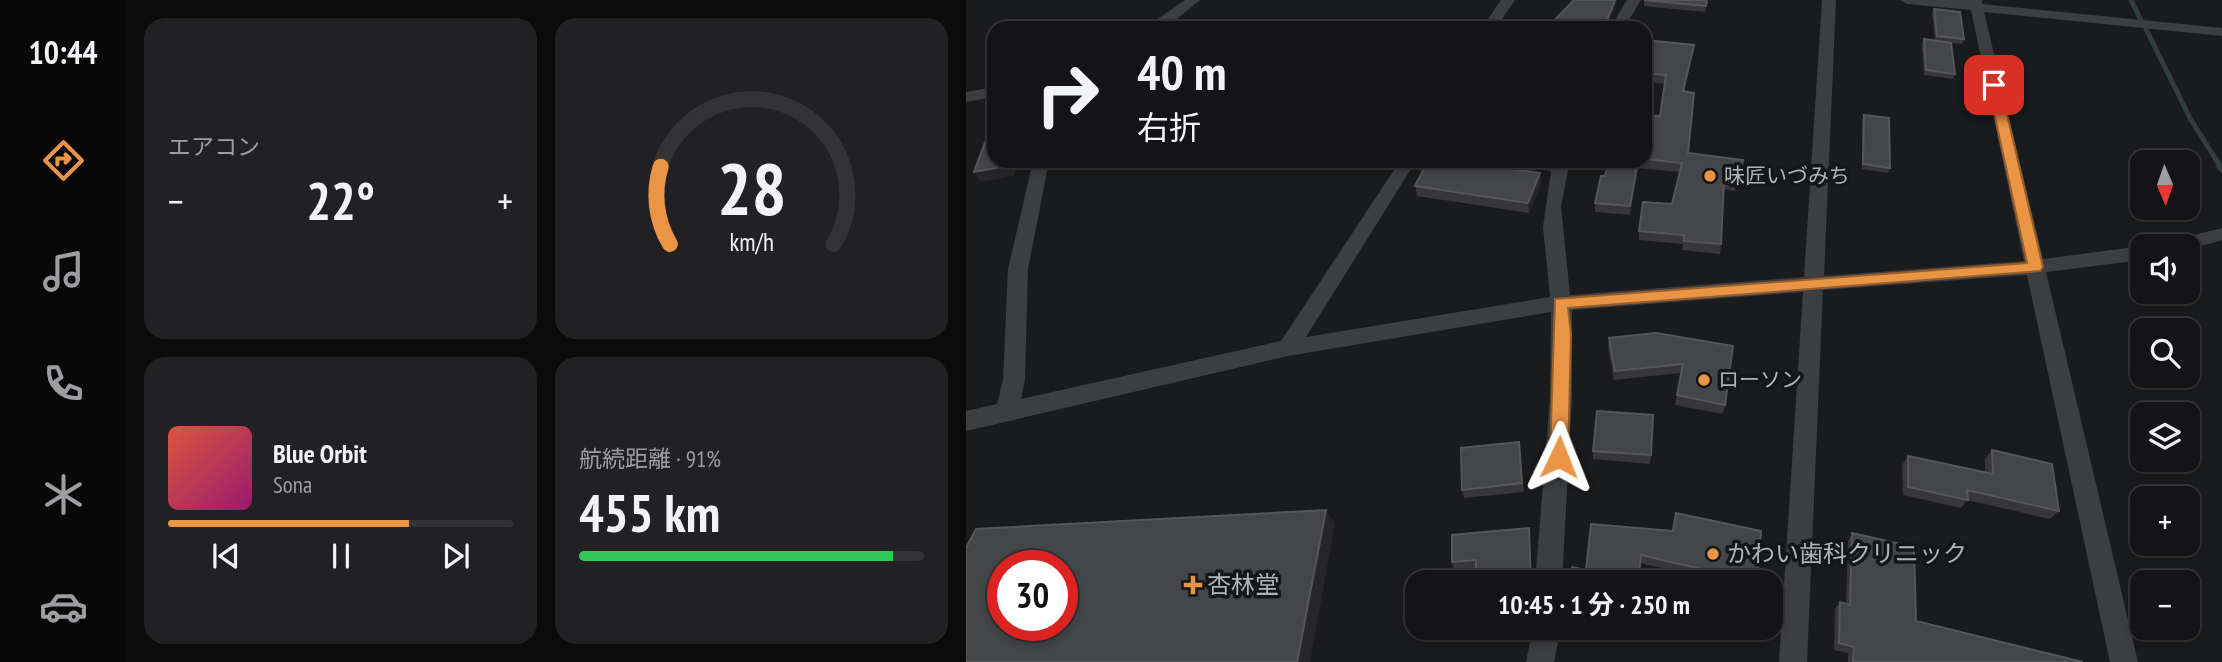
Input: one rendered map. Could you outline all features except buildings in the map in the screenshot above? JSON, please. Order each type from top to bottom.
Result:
[{"type":"street","points":[[1166,21],[1193,0]]},
{"type":"street","points":[[1494,21],[1508,0]]},
{"type":"street","points":[[1621,21],[1634,0]]},
{"type":"street","points":[[1793,662],[1811,282],[1829,0]]},
{"type":"street","points":[[1907,0],[1976,4],[2222,32]]},
{"type":"street","points":[[1976,4],[2124,662]]},
{"type":"street","points":[[966,97],[987,93]]},
{"type":"street","points":[[1007,412],[1014,380],[1018,269],[1040,168]]},
{"type":"street","points":[[1288,348],[1404,168]]},
{"type":"street","points":[[1549,570],[1559,457],[1563,334],[1550,204],[1560,168]]},
{"type":"street","points":[[2200,240],[2222,234]]},
{"type":"street","points":[[966,421],[1288,348],[1560,303],[2035,267],[2130,255]]},
{"type":"street","points":[[1540,662],[1545,640]]},
{"type":"waterway","points":[[2131,0],[2141,20]]},
{"type":"waterway","points":[[2146,29],[2190,118],[2220,166]]},
{"type":"waterway","points":[[2219,165],[2222,169]]},
{"type":"place","name":"味匠いづみち","points":[[1710,176]]},
{"type":"place","name":"ローソン","points":[[1704,380]]},
{"type":"place","name":"かわい歯科クリニック","points":[[1713,554]]},
{"type":"place","name":"杏林堂","points":[[1193,585]]},
{"type":"route","points":[[1559,457],[1563,334],[1560,303],[2035,267],[1994,85]]}]
